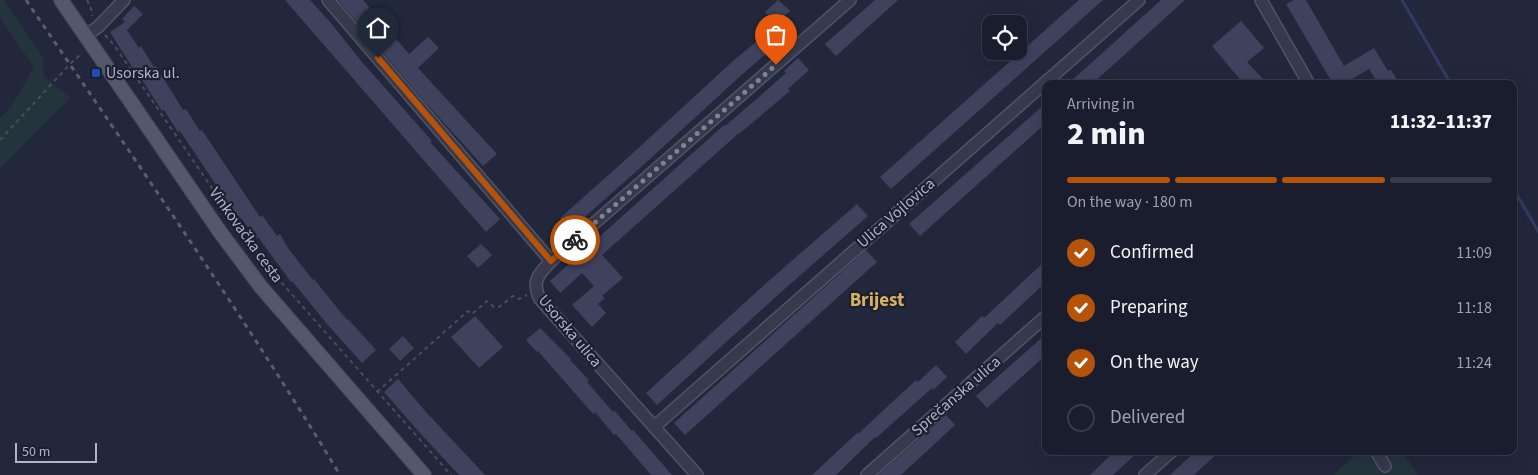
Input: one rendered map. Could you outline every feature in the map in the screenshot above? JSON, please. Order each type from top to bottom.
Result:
[{"type":"main road","name":"Vinkovačka cesta","points":[[61,0],[220,232],[261,288],[424,475]]},
{"type":"street","points":[[88,40],[124,0]]},
{"type":"street","points":[[328,0],[551,261]]},
{"type":"street","name":"Usorska ulica","points":[[697,475],[551,312],[537,292],[536,286],[540,273],[551,261],[850,0]]},
{"type":"street","name":"Ulica Vojlovica","points":[[1048,80],[1139,0]]},
{"type":"street","points":[[1261,0],[1307,80]]},
{"type":"street","name":"Ulica Vojlovica","points":[[654,427],[1042,85]]},
{"type":"street","name":"Sprečanska ulica","points":[[867,475],[1042,320]]},
{"type":"street","points":[[1144,475],[1167,455]]},
{"type":"street","points":[[1378,455],[1385,466]]},
{"type":"path","points":[[86,0],[98,27],[114,45],[251,245],[282,283],[451,475]]},
{"type":"path","points":[[0,140],[70,64],[88,40]]},
{"type":"path","points":[[378,392],[468,311],[472,314],[487,301],[494,307],[499,307],[513,296],[519,299],[537,292]]},
{"type":"shaded area","points":[[0,0],[4,0],[43,58],[44,76],[70,98],[0,169],[0,118],[11,107],[34,67],[0,18]]},
{"type":"shaded area","points":[[1356,455],[1405,455],[1418,475],[1333,475]]},
{"type":"building","points":[[285,0],[310,0],[330,22],[362,62],[432,141],[430,142],[500,219],[486,232]]},
{"type":"building","points":[[338,0],[363,0],[409,54],[428,37],[439,48],[418,68],[497,154],[483,166],[425,102]]},
{"type":"building","points":[[778,0],[790,11],[776,24],[765,12]]},
{"type":"building","points":[[875,0],[898,0],[836,56],[825,44]]},
{"type":"building","points":[[1079,0],[1103,0],[891,189],[880,177],[1012,60],[1027,60],[1027,46]]},
{"type":"building","points":[[1161,0],[1185,0],[1096,80],[1072,80]]},
{"type":"building","points":[[1294,0],[1306,0],[1344,66],[1374,48],[1388,71],[1391,70],[1397,80],[1376,80],[1369,69],[1353,80],[1331,80],[1286,4]]},
{"type":"building","points":[[134,6],[143,14],[127,30],[139,48],[141,46],[154,67],[156,66],[183,110],[186,109],[200,131],[202,130],[260,217],[262,215],[277,236],[280,234],[288,248],[313,280],[376,350],[362,363],[291,282],[258,237],[256,239],[241,218],[239,219],[180,131],[178,132],[164,110],[162,111],[134,70],[110,32],[125,22],[122,19]]},
{"type":"building","points":[[1241,21],[1264,48],[1247,62],[1264,80],[1241,80],[1212,46]]},
{"type":"building","points":[[771,29],[782,40],[570,230],[560,218],[733,61]]},
{"type":"building","points":[[798,58],[809,70],[788,89],[790,91],[739,133],[602,255],[623,278],[602,296],[605,298],[598,304],[606,313],[592,327],[572,305],[594,286],[582,273],[560,293],[550,281],[724,125],[786,73],[784,71]]},
{"type":"building","points":[[1042,107],[1042,127],[920,236],[909,224]]},
{"type":"building","points":[[857,204],[868,216],[657,405],[646,393],[764,285]]},
{"type":"building","points":[[481,244],[492,255],[478,268],[467,256]]},
{"type":"building","points":[[866,250],[877,262],[685,435],[674,423]]},
{"type":"building","points":[[1042,264],[1042,286],[1000,325],[998,323],[966,354],[955,342],[982,316],[984,318]]},
{"type":"building","points":[[475,316],[503,347],[479,368],[451,337]]},
{"type":"building","points":[[540,328],[571,359],[589,380],[587,382],[613,412],[614,410],[633,430],[672,475],[651,475],[616,434],[614,435],[595,412],[593,414],[538,351],[526,340]]},
{"type":"building","points":[[403,336],[414,348],[400,361],[389,349]]},
{"type":"building","points":[[1042,338],[1042,359],[987,408],[976,396]]},
{"type":"building","points":[[936,365],[947,377],[933,390],[932,388],[875,437],[836,475],[812,475],[916,380],[918,382]]},
{"type":"building","points":[[398,379],[485,475],[459,475],[420,433],[384,392]]},
{"type":"building","points":[[946,415],[955,425],[901,475],[878,475]]},
{"type":"building","points":[[1111,455],[1135,455],[1113,475],[1090,475]]},
{"type":"building","points":[[1192,455],[1216,455],[1194,475],[1170,475]]},
{"type":"waterway","points":[[1402,0],[1449,80]]},
{"type":"waterway","points":[[1517,195],[1538,231]]},
{"type":"railway","points":[[26,0],[226,295],[340,475]]},
{"type":"way so far","points":[[575,240],[776,65]]},
{"type":"place","name":"Usorska ul.","points":[[96,73]]},
{"type":"district","name":"Brijest","points":[[877,300]]},
{"type":"route","points":[[378,58],[551,261],[575,240]]}]
